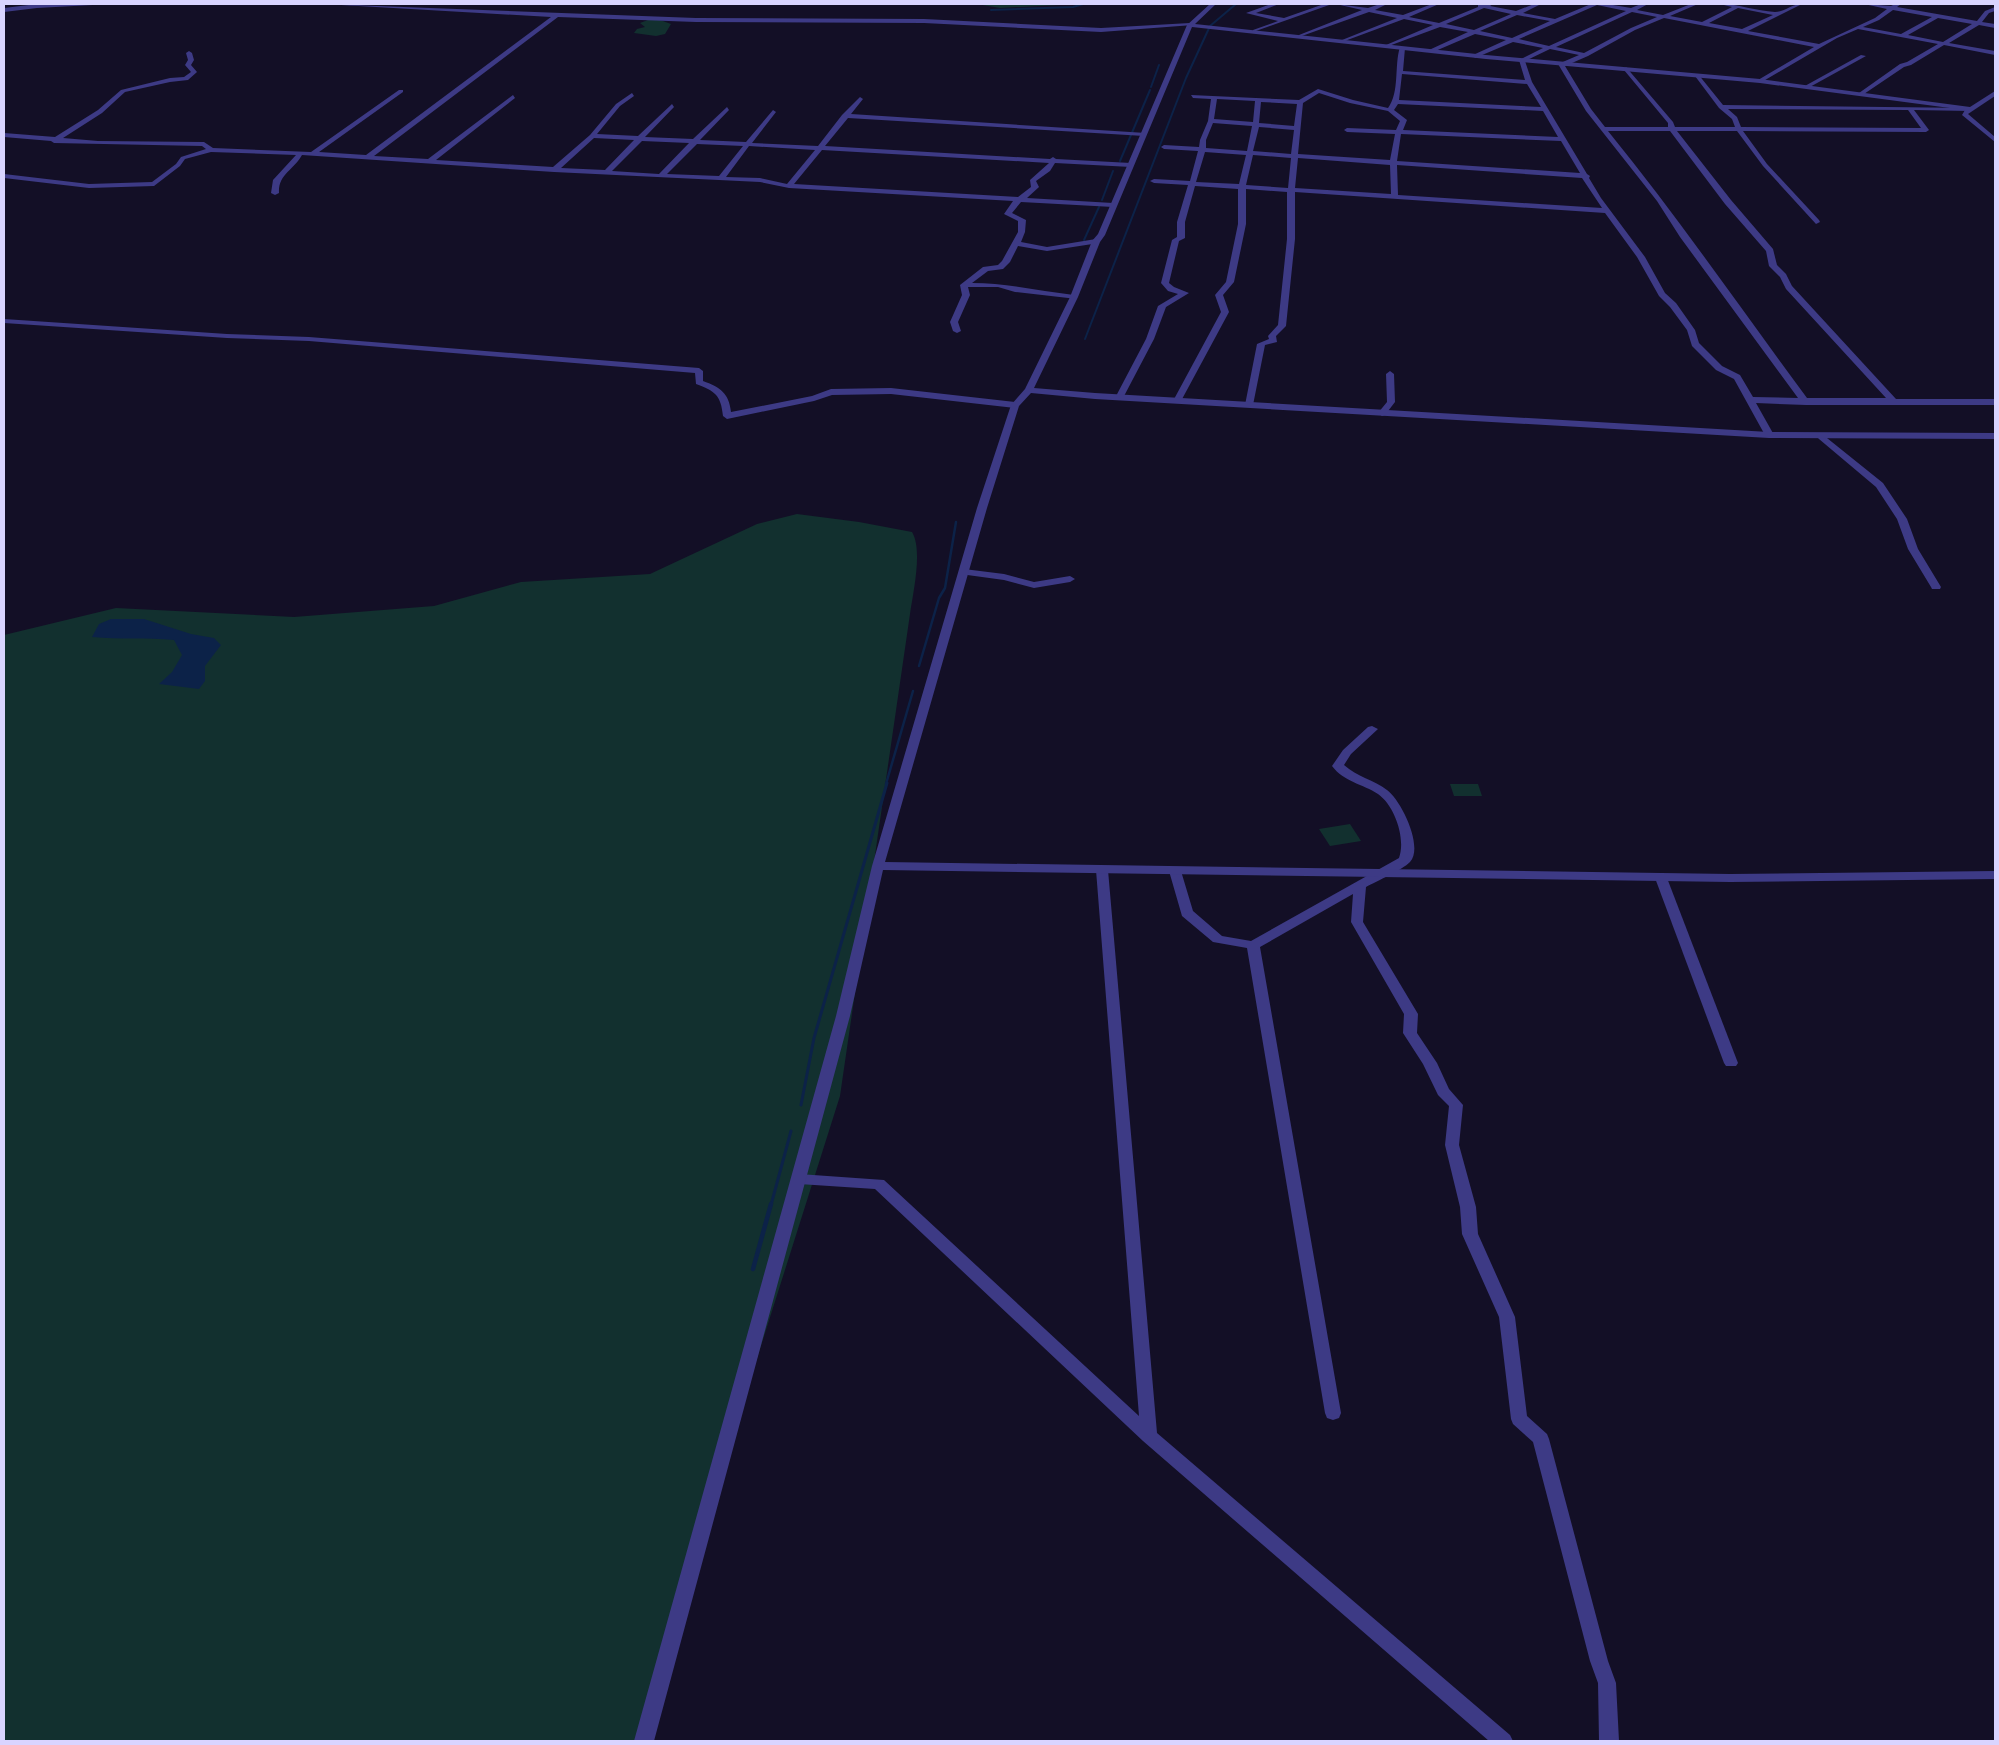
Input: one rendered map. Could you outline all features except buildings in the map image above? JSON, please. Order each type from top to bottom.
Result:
[{"type":"street","points":[[4,10],[37,6],[108,4]]},
{"type":"street","points":[[327,4],[558,16],[696,20],[924,21],[1101,30],[1190,25],[1475,56],[1760,81],[1970,109]]},
{"type":"street","points":[[644,1741],[843,1016],[878,866],[1015,405],[1029,390],[1074,297],[1096,241],[1114,205],[1190,25],[1213,4]]},
{"type":"street","points":[[1276,4],[1249,13],[1283,20]]},
{"type":"street","points":[[1255,31],[1329,4]]},
{"type":"street","points":[[1339,4],[1586,55]]},
{"type":"street","points":[[1301,36],[1384,4]]},
{"type":"street","points":[[1344,42],[1436,4]]},
{"type":"street","points":[[1468,4],[1556,21]]},
{"type":"street","points":[[1388,46],[1490,4]]},
{"type":"street","points":[[1431,51],[1538,4]]},
{"type":"street","points":[[1475,56],[1597,4],[1819,46]]},
{"type":"street","points":[[1522,60],[1645,4]]},
{"type":"street","points":[[1563,64],[1586,55],[1630,30],[1656,19],[1668,17],[1695,4]]},
{"type":"street","points":[[1723,4],[1742,5],[1779,14]]},
{"type":"street","points":[[1742,32],[1799,4]]},
{"type":"street","points":[[1867,4],[1995,26]]},
{"type":"street","points":[[1760,81],[1819,46],[1856,27],[1877,19],[1898,4]]},
{"type":"street","points":[[1703,24],[1742,5]]},
{"type":"street","points":[[1860,94],[1902,65],[1909,64],[1978,23],[1987,12],[1995,9]]},
{"type":"street","points":[[367,158],[558,16]]},
{"type":"street","points":[[1902,36],[1936,17]]},
{"type":"street","points":[[1856,27],[1995,52]]},
{"type":"street","points":[[1390,110],[1396,102],[1402,48]]},
{"type":"street","points":[[54,141],[101,113],[108,104],[118,99],[123,91],[170,80],[186,79],[194,72],[188,65],[191,60],[189,54]]},
{"type":"street","points":[[1806,87],[1863,56]]},
{"type":"street","points":[[1522,60],[1529,82],[1545,109],[1608,211],[1642,257],[1662,294],[1673,304],[1691,330],[1695,344],[1719,368],[1737,377],[1769,435]]},
{"type":"street","points":[[1563,64],[1588,110],[1660,200],[1683,235],[1806,402]]},
{"type":"street","points":[[1626,69],[1671,123],[1672,129],[1728,202],[1770,251],[1773,266],[1783,276],[1789,287],[1893,401]]},
{"type":"street","points":[[1398,72],[1529,82]]},
{"type":"street","points":[[1698,76],[1721,107],[1734,118],[1739,130],[1765,165],[1816,222]]},
{"type":"street","points":[[312,154],[401,91]]},
{"type":"street","points":[[1193,96],[1300,102],[1318,91],[1352,102],[1390,110],[1404,120],[1398,133],[1392,162],[1394,196]]},
{"type":"street","points":[[1995,93],[1964,114],[1995,140]]},
{"type":"street","points":[[554,170],[592,136],[618,105],[632,96]]},
{"type":"street","points":[[430,161],[513,97]]},
{"type":"street","points":[[1119,398],[1150,339],[1162,306],[1185,293],[1171,289],[1166,283],[1176,240],[1181,238],[1181,222],[1190,184],[1202,151],[1203,140],[1211,121],[1214,97]]},
{"type":"street","points":[[789,186],[817,149],[860,99]]},
{"type":"street","points":[[1177,401],[1225,312],[1219,295],[1230,282],[1242,224],[1242,187],[1256,125],[1258,100]]},
{"type":"street","points":[[1249,405],[1261,344],[1274,340],[1272,336],[1282,326],[1291,239],[1291,191],[1300,102]]},
{"type":"street","points":[[1396,102],[1545,109]]},
{"type":"street","points":[[606,173],[672,106]]},
{"type":"street","points":[[1721,107],[1970,109]]},
{"type":"street","points":[[661,176],[727,109]]},
{"type":"street","points":[[1604,130],[1926,130],[1910,109]]},
{"type":"street","points":[[721,178],[773,112]]},
{"type":"street","points":[[844,116],[1144,134]]},
{"type":"street","points":[[1211,121],[1297,128]]},
{"type":"street","points":[[1348,130],[1563,139]]},
{"type":"street","points":[[1982,130],[1995,130]]},
{"type":"street","points":[[4,135],[54,141],[204,144],[211,150]]},
{"type":"street","points":[[592,136],[1131,165]]},
{"type":"street","points":[[1164,147],[1294,158],[1392,162],[1587,176]]},
{"type":"street","points":[[4,176],[90,186],[154,184],[178,165],[183,158],[211,150],[300,153],[554,170],[760,180],[789,186],[1020,198],[1114,205]]},
{"type":"street","points":[[275,193],[274,188],[279,174],[295,162],[300,153]]},
{"type":"street","points":[[964,285],[986,270],[1000,267],[1006,262],[1021,232],[1022,220],[1008,214],[1009,209],[1035,187],[1032,181],[1037,175],[1046,172],[1053,160]]},
{"type":"street","points":[[1154,181],[1608,211]]},
{"type":"street","points":[[1015,243],[1047,249],[1096,241]]},
{"type":"street","points":[[964,285],[998,285],[1015,290],[1074,297]]},
{"type":"street","points":[[957,330],[954,322],[960,304],[966,295],[964,285]]},
{"type":"street","points":[[4,321],[227,336],[302,338],[699,371],[698,382],[717,389],[726,404],[727,416],[814,398],[831,392],[891,391],[1015,405]]},
{"type":"street","points":[[1382,413],[1391,402],[1390,374]]},
{"type":"street","points":[[1029,390],[1119,398],[1769,435],[1822,437],[1995,436]]},
{"type":"street","points":[[1751,400],[1806,402],[1995,402]]},
{"type":"street","points":[[1822,437],[1880,485],[1902,519],[1913,549],[1936,587]]},
{"type":"street","points":[[964,572],[1004,577],[1034,585],[1070,579]]},
{"type":"street","points":[[1175,871],[1187,913],[1218,939],[1253,945],[1405,860],[1408,855],[1408,844],[1402,822],[1386,795],[1349,775],[1338,766],[1347,752],[1372,729]]},
{"type":"street","points":[[878,866],[1661,878],[1995,875]]},
{"type":"street","points":[[1102,870],[1149,1436]]},
{"type":"street","points":[[1661,878],[1732,1064]]},
{"type":"street","points":[[1360,886],[1356,922],[1411,1014],[1410,1033],[1430,1064],[1443,1092],[1456,1105],[1452,1145],[1468,1207],[1470,1234],[1507,1318],[1519,1419],[1541,1438],[1599,1661],[1607,1683],[1609,1741]]},
{"type":"street","points":[[1253,945],[1332,1413]]},
{"type":"street","points":[[799,1179],[879,1184],[1149,1436],[1502,1741]]},
{"type":"green space","points":[[977,4],[1079,4],[1000,8]]},
{"type":"green space","points":[[648,20],[660,20],[671,24],[665,34],[656,36],[634,33],[637,29],[645,27],[640,23]]},
{"type":"green space","points":[[797,514],[859,522],[912,532],[917,549],[915,584],[840,1096],[636,1741],[4,1741],[4,635],[116,608],[294,617],[434,606],[521,582],[650,574],[757,524]]},
{"type":"green space","points":[[1450,784],[1478,784],[1482,796],[1454,796]]},
{"type":"green space","points":[[1350,824],[1361,841],[1330,846],[1319,829]]},
{"type":"water","points":[[111,619],[144,619],[191,634],[214,638],[221,645],[205,666],[205,681],[199,689],[159,684],[172,672],[182,655],[174,640],[92,637],[99,624]]},
{"type":"waterway","points":[[991,10],[1073,7],[1083,4]]},
{"type":"waterway","points":[[1085,339],[1186,78],[1210,26],[1236,4]]},
{"type":"waterway","points":[[1272,4],[1280,4]]},
{"type":"waterway","points":[[1151,87],[1159,65]]},
{"type":"waterway","points":[[1120,161],[1150,90]]},
{"type":"waterway","points":[[1102,200],[1113,171]]},
{"type":"waterway","points":[[1084,240],[1099,207]]},
{"type":"waterway","points":[[919,666],[939,598],[945,588],[956,522]]},
{"type":"waterway","points":[[886,784],[913,691]]},
{"type":"waterway","points":[[801,1105],[814,1038],[887,783]]},
{"type":"waterway","points":[[771,1205],[791,1131]]},
{"type":"waterway","points":[[753,1269],[771,1204]]}]
